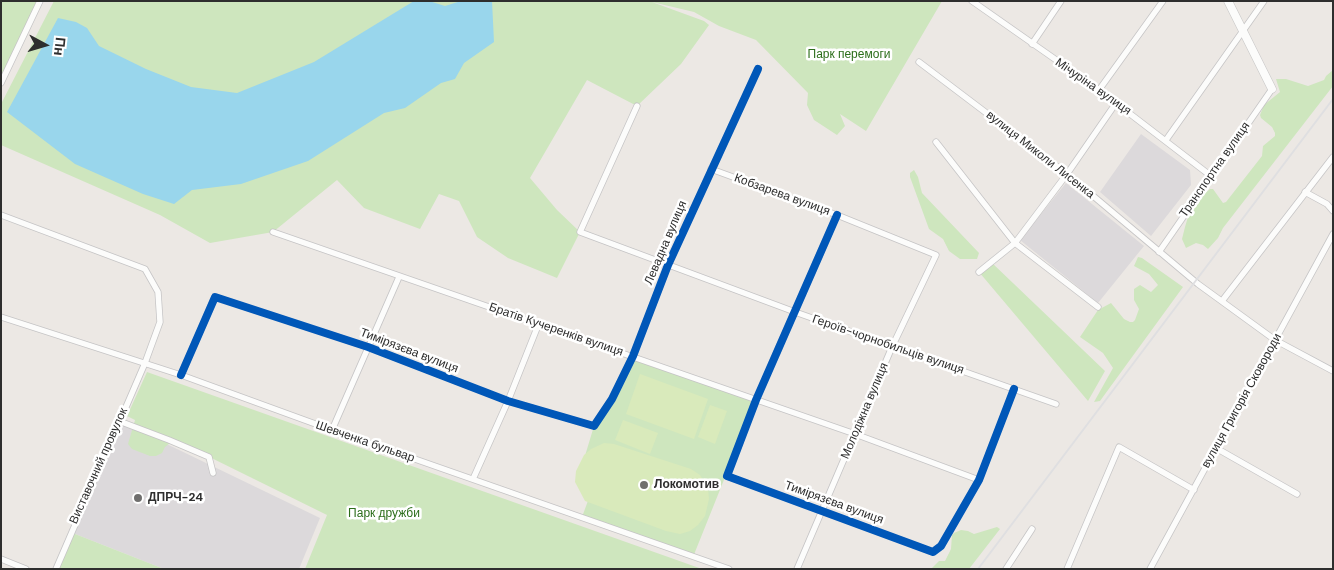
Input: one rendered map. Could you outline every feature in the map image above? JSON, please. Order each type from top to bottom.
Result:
[{"type":"street","points":[[1,83],[40,1]]},
{"type":"street","name":"Мічуріна вулиця","points":[[972,1],[1099,90],[1211,176]]},
{"type":"street","points":[[1032,44],[1061,1]]},
{"type":"street","points":[[1099,90],[1163,1]]},
{"type":"street","points":[[1228,1],[1272,88]]},
{"type":"street","points":[[1166,140],[1264,1]]},
{"type":"street","name":"вулиця Миколи Лисенка","points":[[919,62],[1067,174],[1198,284],[1276,340],[1333,371]]},
{"type":"street","name":"Левадна вулиця","points":[[594,426],[612,399],[633,356],[668,265],[758,68]]},
{"type":"street","name":"Транспортна вулиця","points":[[1159,252],[1272,88]]},
{"type":"street","points":[[979,272],[1015,243],[1067,174],[1116,103]]},
{"type":"street","name":"Героїв-чорнобильців вулиця","points":[[637,106],[580,232],[795,312],[1056,404]]},
{"type":"street","points":[[936,142],[1015,243],[1098,307]]},
{"type":"street","points":[[1222,301],[1333,157]]},
{"type":"street","name":"Кобзарева вулиця","points":[[711,169],[837,215],[936,255]]},
{"type":"street","points":[[1305,192],[1327,204],[1333,211]]},
{"type":"street","name":"Виставочний провулок","points":[[1,215],[145,269],[158,292],[160,322],[145,363],[56,569]]},
{"type":"street","points":[[756,400],[837,215]]},
{"type":"street","name":"Братів Кучеренків вулиця","points":[[273,232],[399,277],[633,356],[979,480]]},
{"type":"street","name":"вулиця Григорія Сковороди","points":[[1150,569],[1333,234]]},
{"type":"street","name":"Молодіжна вулиця","points":[[797,569],[892,347],[936,255]]},
{"type":"street","points":[[332,430],[399,277]]},
{"type":"street","name":"Тимірязєва вулиця","points":[[181,375],[215,297],[368,346],[508,401],[594,426]]},
{"type":"street","name":"Шевченка бульвар","points":[[1,317],[181,375],[729,569]]},
{"type":"street","points":[[473,479],[508,401],[539,323]]},
{"type":"street","points":[[979,480],[1014,389]]},
{"type":"street","name":"Тимірязєва вулиця","points":[[756,400],[727,476],[933,552],[941,546],[979,480]]},
{"type":"street","points":[[120,421],[209,457],[214,473]]},
{"type":"street","points":[[1067,569],[1119,447],[1194,490]]},
{"type":"street","points":[[1216,448],[1297,494]]},
{"type":"street","points":[[1006,569],[1032,529]]},
{"type":"street","points":[[1,559],[26,569]]},
{"type":"shaded area","points":[[1141,134],[1190,170],[1191,185],[1151,236],[1100,192]]},
{"type":"shaded area","points":[[1066,183],[1144,246],[1098,303],[1020,240]]},
{"type":"shaded area","points":[[119,421],[320,518],[299,569],[164,569],[70,532]]},
{"type":"green space","points":[[1,1],[41,1],[1,83]]},
{"type":"green space","name":"Парк перемоги","points":[[54,1],[942,1],[866,131],[840,114],[845,126],[837,135],[814,120],[807,105],[808,93],[756,40],[719,26],[694,12],[652,2],[704,21],[709,25],[681,64],[637,106],[587,80],[530,178],[557,210],[580,232],[557,278],[508,258],[477,237],[459,201],[439,194],[420,229],[364,208],[337,180],[273,232],[210,243],[160,215],[1,145],[1,104]]},
{"type":"green space","points":[[1333,70],[1333,86],[1223,228],[1218,238],[1208,249],[1196,243],[1186,248],[1182,239],[1188,217],[1204,194],[1213,189],[1223,203],[1226,202],[1262,156],[1263,146],[1275,136],[1272,127],[1260,115],[1264,105],[1280,92],[1276,79],[1286,79],[1308,86],[1324,80]]},
{"type":"green space","points":[[914,170],[922,193],[979,253],[977,259],[960,259],[949,251],[943,239],[929,229],[910,177],[910,173]]},
{"type":"green space","points":[[1138,257],[1183,287],[1100,401],[1094,402],[1113,368],[1103,353],[1080,337],[1098,310],[1111,303],[1124,319],[1130,322],[1135,320],[1139,309],[1134,300],[1134,289],[1140,285],[1151,292],[1158,285],[1149,274],[1134,266]]},
{"type":"green space","points":[[991,262],[1105,371],[1088,401],[979,272]]},
{"type":"green space","points":[[633,356],[756,400],[693,557],[582,517],[589,498],[581,469],[594,426]]},
{"type":"green space","name":"Парк дружби","points":[[147,372],[702,569],[305,569],[327,515],[177,441],[170,443],[162,453],[156,456],[150,456],[132,449],[128,444],[135,420],[127,416]]},
{"type":"green space","points":[[640,374],[708,399],[694,439],[626,414]]},
{"type":"green space","points":[[710,405],[727,411],[715,444],[698,437]]},
{"type":"green space","points":[[623,420],[658,433],[650,454],[615,440]]},
{"type":"green space","points":[[604,443],[614,444],[691,469],[700,475],[708,488],[709,499],[705,516],[698,525],[690,531],[680,534],[666,531],[585,501],[575,482],[576,471],[584,455],[591,449]]},
{"type":"green space","points":[[997,527],[1000,529],[969,569],[931,569],[939,561],[945,561],[951,549],[952,535],[954,533],[961,530],[974,534]]},
{"type":"green space","points":[[70,532],[164,569],[56,569]]},
{"type":"water","points":[[414,1],[429,1],[445,6],[461,1],[492,1],[494,42],[464,63],[455,79],[441,83],[405,108],[384,113],[308,161],[241,184],[192,190],[174,204],[143,194],[75,164],[7,112],[58,18],[76,22],[87,28],[99,46],[146,69],[191,87],[237,93],[314,62]]},
{"type":"railway","points":[[978,569],[1333,99]]},
{"type":"cycle path","points":[[181,375],[215,297],[368,347],[508,401],[594,426],[612,399],[633,356],[668,265],[758,69]]},
{"type":"cycle path","points":[[837,215],[756,400],[727,476],[933,552],[941,546],[979,480],[1014,389]]},
{"type":"place","name":"Локомотив","points":[[644,485]]},
{"type":"place","name":"ДПРЧ-24","points":[[138,498]]}]
